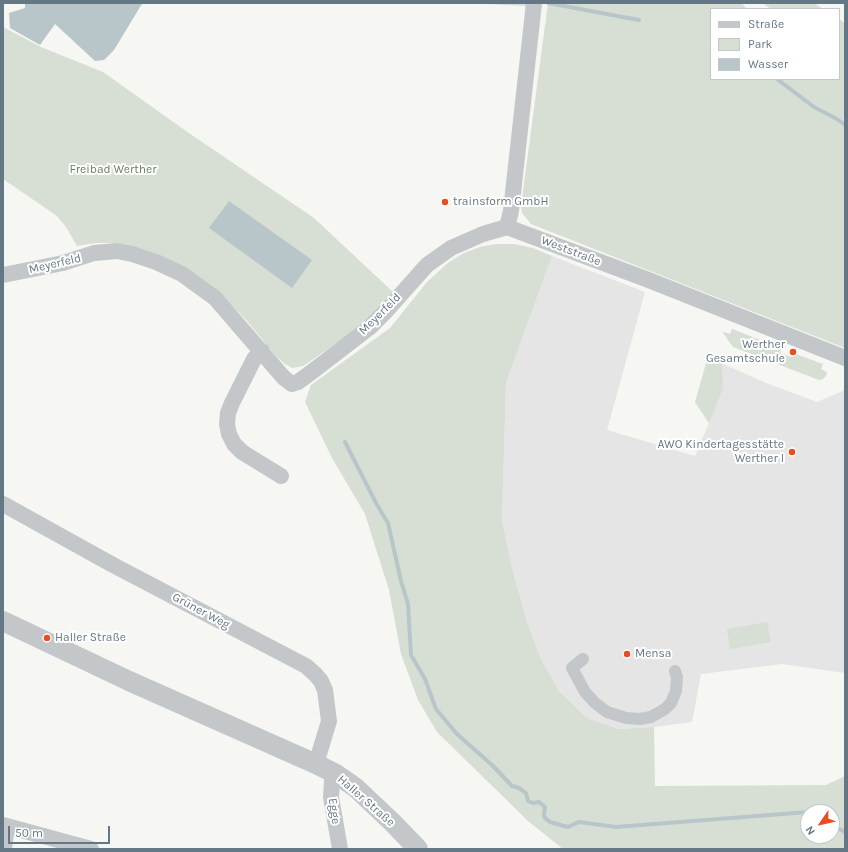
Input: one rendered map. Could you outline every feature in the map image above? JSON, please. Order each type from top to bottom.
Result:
[{"type":"street","points":[[508,227],[534,3]]},
{"type":"street","name":"Meyerfeld","points":[[3,275],[63,263],[94,253],[116,251],[132,254],[169,267],[182,274],[215,298],[288,382],[292,384],[369,328],[427,265],[452,248],[482,234],[508,227]]},
{"type":"street","name":"Weststraße","points":[[508,227],[646,279],[845,358]]},
{"type":"street","points":[[262,351],[254,359],[232,404],[228,413],[227,424],[229,434],[234,444],[242,452],[281,476]]},
{"type":"street","name":"Grüner Weg","points":[[3,504],[113,565],[306,666],[321,681],[325,690],[329,721],[316,764]]},
{"type":"street","name":"Haller Straße","points":[[3,621],[129,682],[336,774],[356,788],[418,849]]},
{"type":"street","points":[[583,659],[572,668],[585,692],[595,703],[607,712],[626,718],[640,719],[651,717],[665,709],[671,703],[676,691],[677,677],[675,670]]},
{"type":"street","name":"Egge","points":[[335,846],[331,793],[332,782],[336,774]]},
{"type":"street","points":[[4,849],[5,826],[91,849]]},
{"type":"shaded area","points":[[552,256],[645,292],[607,430],[695,456],[709,423],[695,402],[708,357],[766,383],[817,402],[845,390],[845,673],[782,664],[701,674],[692,722],[654,727],[618,729],[587,718],[559,691],[541,659],[527,622],[512,568],[502,520],[506,383]]},
{"type":"green space","points":[[464,3],[528,3],[528,6]]},
{"type":"green space","points":[[548,3],[741,3],[746,8],[710,8],[710,80],[840,80],[840,20],[845,23],[845,348],[531,224],[522,213],[521,206]]},
{"type":"green space","points":[[762,3],[814,3],[822,8],[770,8]]},
{"type":"green space","name":"Freibad Werther","points":[[3,27],[41,47],[103,72],[186,131],[314,218],[393,292],[362,326],[303,366],[292,368],[276,356],[247,321],[219,292],[115,243],[96,243],[77,246],[66,227],[57,216],[3,179]]},
{"type":"green space","points":[[496,244],[514,244],[533,248],[552,256],[506,383],[502,520],[512,568],[527,622],[541,659],[559,691],[587,718],[618,729],[654,727],[655,786],[826,785],[845,776],[845,849],[563,849],[528,821],[437,732],[418,700],[401,654],[389,590],[365,514],[332,458],[305,402],[311,385],[390,328],[427,282],[449,262],[464,253],[480,247]]},
{"type":"green space","points":[[732,329],[781,348],[780,353],[791,357],[793,353],[823,364],[821,369],[827,372],[826,376],[819,380],[733,347],[723,333],[730,334]]},
{"type":"green space","points":[[708,357],[722,363],[723,388],[709,423],[695,402]]},
{"type":"green space","points":[[767,622],[771,642],[730,649],[727,629]]},
{"type":"water","points":[[25,3],[143,3],[114,50],[104,60],[95,61],[55,24],[40,45],[10,28],[9,13],[25,8]]},
{"type":"water","points":[[229,201],[312,260],[292,288],[209,228]]},
{"type":"waterway","points":[[548,3],[639,20]]},
{"type":"waterway","points":[[778,80],[814,107],[845,125]]},
{"type":"waterway","points":[[345,442],[376,503],[388,523],[401,581],[408,604],[411,655],[425,679],[436,709],[457,734],[493,766],[512,786],[519,788],[526,793],[528,801],[533,803],[539,802],[545,807],[545,818],[550,822],[568,827],[579,822],[616,827],[800,813]]},
{"type":"waterway","points":[[840,829],[845,832]]},
{"type":"place","name":"trainsform GmbH","points":[[445,202]]},
{"type":"place","name":"Werther Gesamtschule","points":[[793,352]]},
{"type":"place","name":"AWO Kindertagesstätte Werther I","points":[[792,452]]},
{"type":"place","name":"Haller Straße","points":[[47,638]]},
{"type":"place","name":"Mensa","points":[[627,654]]}]
